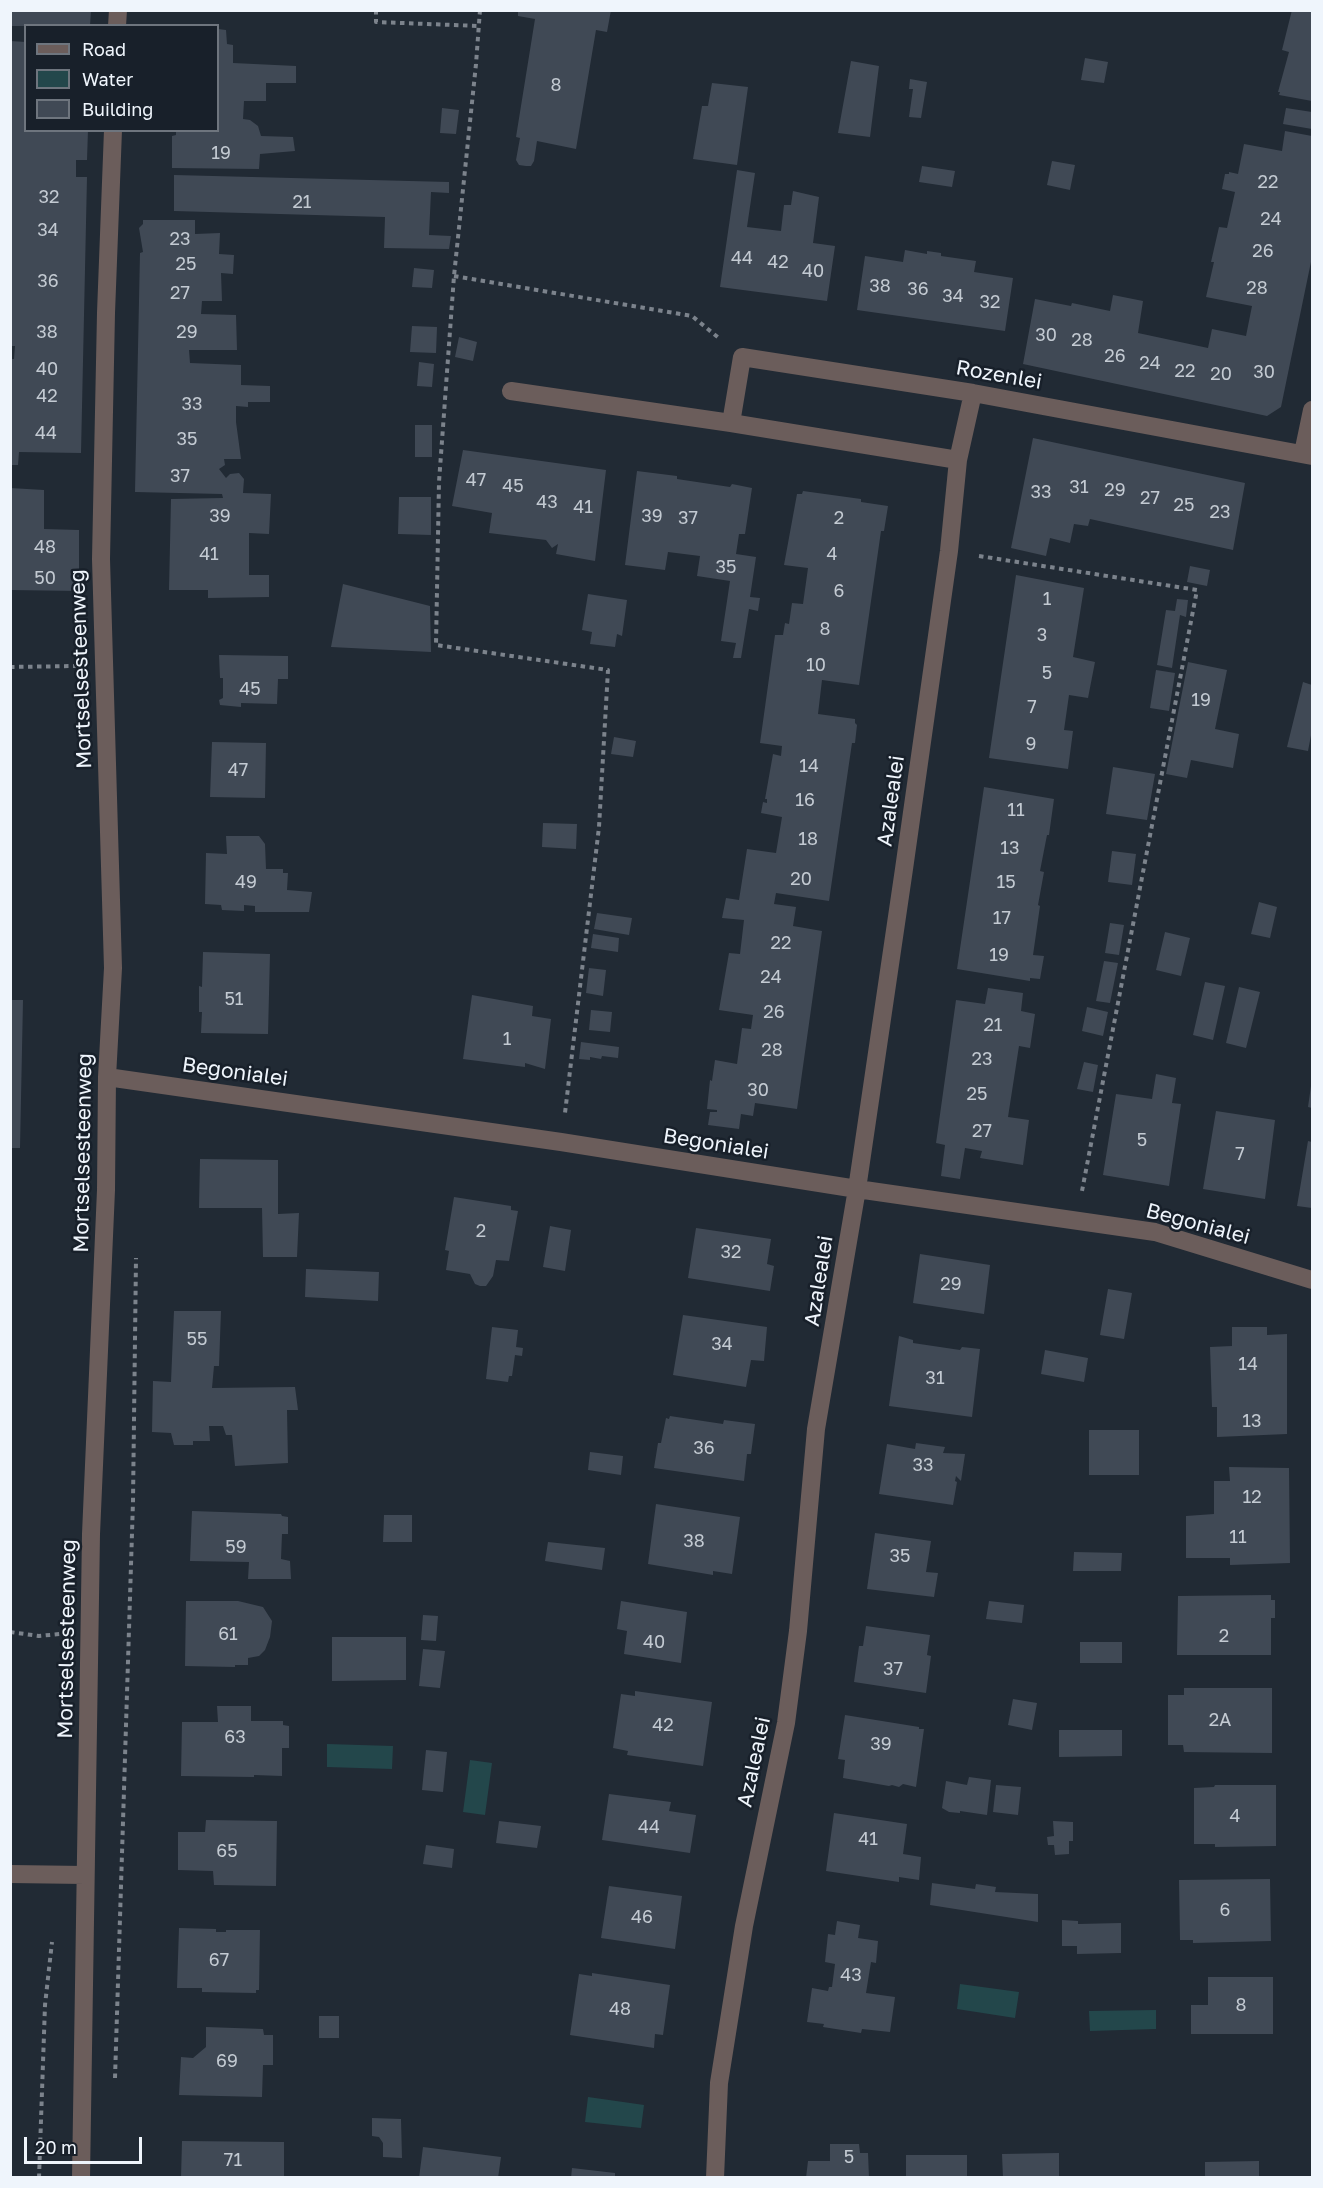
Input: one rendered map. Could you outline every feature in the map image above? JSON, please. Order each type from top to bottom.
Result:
[{"type":"street","name":"Mortselsesteenweg","points":[[81,2178],[91,1522],[106,1190],[107,1077],[112,968],[101,559],[106,313],[113,132]]},
{"type":"street","name":"Rozenlei","points":[[742,357],[973,393],[1308,454]]},
{"type":"street","points":[[731,423],[742,357]]},
{"type":"street","points":[[511,391],[731,423],[958,460]]},
{"type":"street","name":"Azalealei","points":[[715,2178],[719,2083],[744,1926],[786,1723],[798,1631],[816,1429],[857,1189],[948,551],[958,460],[973,393]]},
{"type":"street","points":[[1308,454],[1312,410]]},
{"type":"street","name":"Begonialei","points":[[107,1077],[561,1142],[857,1189],[1155,1232],[1312,1280]]},
{"type":"street","points":[[10,1874],[85,1875]]},
{"type":"path","points":[[376,10],[376,22],[479,26]]},
{"type":"path","points":[[480,10],[454,276],[439,482],[436,645],[608,670],[599,827],[561,1142]]},
{"type":"path","points":[[454,276],[692,316],[742,357]]},
{"type":"path","points":[[948,551],[1197,590],[1076,1221]]},
{"type":"path","points":[[10,667],[103,666]]},
{"type":"path","points":[[115,2079],[133,1501],[136,1248]]},
{"type":"path","points":[[10,1632],[39,1636],[89,1632]]},
{"type":"water","points":[[327,1744],[393,1746],[392,1769],[327,1767]]},
{"type":"water","points":[[470,1760],[492,1763],[485,1815],[463,1812]]},
{"type":"water","points":[[960,1984],[1019,1992],[1015,2018],[957,2009]]},
{"type":"water","points":[[1156,2010],[1156,2029],[1090,2031],[1089,2011]]},
{"type":"water","points":[[588,2097],[644,2105],[641,2128],[585,2122]]},
{"type":"building","points":[[10,10],[91,10],[90,24],[10,26]]},
{"type":"building","points":[[518,10],[611,10],[607,32],[596,30],[576,149],[537,141],[531,166],[519,165],[516,160],[520,138],[516,137],[535,19],[518,16]]},
{"type":"building","points":[[1292,10],[1312,10],[1312,101],[1279,95],[1280,92],[1278,92],[1289,52],[1282,50]]},
{"type":"building","points":[[219,29],[226,30],[227,44],[233,45],[233,63],[296,66],[296,83],[266,83],[266,101],[244,101],[243,119],[250,120],[258,126],[261,136],[293,137],[295,151],[260,154],[259,169],[172,168],[172,136],[176,135],[176,132],[219,132]]},
{"type":"building","points":[[10,41],[24,42],[24,132],[88,132],[87,160],[76,160],[76,177],[87,177],[81,453],[19,452],[18,465],[10,465],[10,359],[14,359],[15,346],[10,346]]},
{"type":"building","points":[[1085,58],[1108,62],[1104,83],[1081,80]]},
{"type":"building","points":[[851,61],[879,66],[870,137],[838,133]]},
{"type":"building","points":[[910,79],[927,82],[921,118],[909,117],[913,89],[909,89]]},
{"type":"building","points":[[712,83],[748,87],[737,165],[693,159],[702,106],[708,106]]},
{"type":"building","points":[[442,108],[459,110],[456,134],[440,133]]},
{"type":"building","points":[[1286,108],[1312,112],[1312,129],[1283,124]]},
{"type":"building","points":[[1285,131],[1312,136],[1312,257],[1281,407],[1267,416],[1023,364],[1035,299],[1071,306],[1072,303],[1110,311],[1113,295],[1143,301],[1138,333],[1208,348],[1212,329],[1246,336],[1252,306],[1206,297],[1219,227],[1227,228],[1235,192],[1222,189],[1225,174],[1229,172],[1238,174],[1244,144],[1282,151]]},
{"type":"building","points":[[1052,161],[1075,165],[1070,190],[1047,185]]},
{"type":"building","points":[[922,166],[955,171],[952,187],[919,182]]},
{"type":"building","points":[[737,170],[755,173],[747,227],[781,231],[784,205],[791,205],[793,191],[819,197],[813,243],[835,246],[827,301],[720,287]]},
{"type":"building","points":[[174,175],[449,182],[449,193],[431,192],[429,235],[451,236],[449,249],[384,248],[385,217],[174,211]]},
{"type":"building","points":[[143,220],[195,220],[195,234],[220,233],[219,254],[234,255],[233,274],[221,273],[222,301],[202,301],[201,314],[236,315],[237,350],[189,350],[190,363],[241,365],[241,385],[270,386],[270,402],[248,402],[248,407],[236,406],[241,459],[224,459],[225,465],[219,469],[226,478],[230,474],[239,473],[244,479],[243,493],[271,494],[269,534],[249,533],[249,575],[269,575],[269,597],[208,598],[208,590],[169,590],[171,499],[223,498],[222,494],[135,492],[140,253],[143,252],[139,228]]},
{"type":"building","points":[[905,250],[927,254],[927,251],[941,253],[941,256],[976,261],[974,272],[1013,278],[1005,331],[857,310],[865,256],[903,262]]},
{"type":"building","points":[[414,268],[434,270],[432,288],[412,287]]},
{"type":"building","points":[[412,326],[437,327],[436,353],[410,352]]},
{"type":"building","points":[[459,337],[477,342],[473,361],[455,357]]},
{"type":"building","points":[[419,362],[434,364],[432,387],[417,386]]},
{"type":"building","points":[[415,425],[432,425],[432,457],[415,457]]},
{"type":"building","points":[[1033,438],[1245,483],[1233,550],[1090,519],[1088,526],[1074,524],[1070,543],[1050,538],[1046,556],[1011,548]]},
{"type":"building","points":[[463,450],[606,470],[595,561],[556,554],[558,544],[552,548],[546,540],[489,533],[492,513],[452,506]]},
{"type":"building","points":[[637,471],[677,476],[677,479],[730,487],[732,484],[752,488],[745,534],[739,534],[736,554],[756,557],[750,597],[760,598],[758,611],[749,609],[741,658],[733,658],[736,643],[721,641],[730,581],[697,576],[700,556],[668,552],[665,570],[625,565]]},
{"type":"building","points":[[10,488],[44,490],[44,529],[79,530],[79,591],[10,590]]},
{"type":"building","points":[[803,491],[861,499],[861,502],[888,506],[884,531],[881,531],[859,685],[822,680],[818,714],[855,719],[857,725],[855,743],[852,743],[829,901],[776,893],[774,904],[796,907],[793,926],[822,931],[797,1109],[755,1103],[753,1116],[741,1114],[739,1129],[708,1125],[710,1112],[717,1112],[717,1110],[707,1109],[715,1060],[737,1064],[742,1028],[751,1029],[753,1015],[719,1010],[729,953],[740,954],[744,920],[722,918],[726,898],[739,900],[747,849],[776,853],[782,817],[761,813],[763,802],[767,803],[765,799],[773,754],[781,756],[782,746],[760,743],[775,635],[783,635],[785,623],[789,624],[792,603],[803,604],[808,568],[784,565],[797,494],[802,494]]},
{"type":"building","points":[[399,497],[431,497],[431,535],[398,534]]},
{"type":"building","points":[[1190,566],[1210,570],[1207,586],[1187,582]]},
{"type":"building","points":[[1016,575],[1084,588],[1073,657],[1095,662],[1088,698],[1069,695],[1064,730],[1073,731],[1068,769],[989,758]]},
{"type":"building","points":[[343,584],[430,606],[431,652],[331,647]]},
{"type":"building","points":[[588,594],[627,600],[622,636],[617,634],[615,647],[590,644],[592,632],[582,630]]},
{"type":"building","points":[[1177,599],[1188,600],[1186,617],[1180,615],[1172,668],[1157,665],[1166,610],[1175,611]]},
{"type":"building","points":[[219,655],[288,656],[288,679],[278,679],[277,704],[241,703],[241,707],[220,705],[219,700],[223,698],[223,678],[220,678]]},
{"type":"building","points":[[1188,662],[1227,670],[1215,729],[1239,734],[1233,768],[1191,760],[1187,778],[1166,774]]},
{"type":"building","points":[[1156,670],[1175,673],[1169,711],[1150,708]]},
{"type":"building","points":[[1303,682],[1312,685],[1312,730],[1308,751],[1287,747]]},
{"type":"building","points":[[614,737],[636,741],[633,757],[611,754]]},
{"type":"building","points":[[212,742],[266,743],[265,798],[210,797]]},
{"type":"building","points":[[1113,767],[1155,774],[1147,820],[1106,814]]},
{"type":"building","points":[[984,787],[1054,799],[1049,835],[1047,835],[1040,871],[1044,872],[1033,955],[1044,956],[1040,979],[1030,978],[1030,981],[957,969]]},
{"type":"building","points":[[543,823],[577,824],[576,849],[542,847]]},
{"type":"building","points":[[226,836],[259,836],[265,844],[266,869],[283,869],[283,873],[288,873],[287,890],[312,892],[309,912],[255,912],[255,906],[244,905],[244,911],[222,910],[221,905],[205,904],[206,853],[227,854]]},
{"type":"building","points":[[1112,851],[1136,854],[1132,885],[1108,882]]},
{"type":"building","points":[[1259,902],[1277,907],[1270,938],[1251,934]]},
{"type":"building","points":[[597,913],[632,918],[629,935],[594,929]]},
{"type":"building","points":[[1110,923],[1124,925],[1119,955],[1105,953]]},
{"type":"building","points":[[1165,932],[1190,938],[1181,976],[1156,970]]},
{"type":"building","points":[[593,934],[619,938],[618,952],[591,948]]},
{"type":"building","points":[[203,952],[270,954],[268,1034],[201,1033],[202,1012],[199,1012],[199,986],[202,987]]},
{"type":"building","points":[[1104,961],[1118,963],[1110,1003],[1096,1001]]},
{"type":"building","points":[[589,968],[606,970],[603,996],[586,993]]},
{"type":"building","points":[[1205,982],[1225,986],[1213,1040],[1193,1035]]},
{"type":"building","points":[[1239,987],[1260,992],[1246,1048],[1226,1043]]},
{"type":"building","points":[[988,988],[1023,993],[1021,1011],[1035,1014],[1030,1048],[1019,1046],[1008,1117],[1029,1120],[1023,1165],[980,1158],[982,1151],[965,1148],[960,1179],[941,1176],[945,1145],[936,1143],[956,1000],[985,1004]]},
{"type":"building","points":[[472,995],[533,1006],[532,1016],[551,1019],[545,1069],[525,1063],[525,1067],[463,1059]]},
{"type":"building","points":[[10,1000],[23,1000],[20,1148],[10,1148]]},
{"type":"building","points":[[1087,1007],[1108,1012],[1103,1036],[1082,1031]]},
{"type":"building","points":[[591,1010],[612,1012],[610,1032],[589,1030]]},
{"type":"building","points":[[581,1042],[619,1047],[618,1058],[602,1056],[601,1059],[590,1057],[590,1060],[579,1059]]},
{"type":"building","points":[[1084,1062],[1098,1065],[1093,1092],[1077,1089]]},
{"type":"building","points":[[1156,1074],[1176,1078],[1172,1103],[1181,1104],[1169,1186],[1103,1175],[1116,1094],[1152,1099]]},
{"type":"building","points":[[1312,1086],[1312,1108],[1308,1107]]},
{"type":"building","points":[[1216,1111],[1275,1120],[1265,1199],[1203,1189]]},
{"type":"building","points":[[1308,1141],[1312,1142],[1312,1208],[1297,1206]]},
{"type":"building","points":[[200,1159],[278,1160],[278,1214],[299,1213],[297,1257],[263,1257],[262,1208],[199,1208]]},
{"type":"building","points":[[454,1197],[511,1206],[511,1210],[518,1211],[509,1261],[496,1260],[493,1276],[486,1286],[475,1284],[470,1274],[446,1270],[449,1251],[445,1250]]},
{"type":"building","points":[[550,1226],[571,1230],[565,1271],[543,1267]]},
{"type":"building","points":[[696,1228],[771,1239],[767,1264],[774,1266],[770,1291],[688,1278]]},
{"type":"building","points":[[920,1254],[990,1265],[984,1314],[913,1303]]},
{"type":"building","points":[[306,1269],[379,1272],[378,1301],[305,1297]]},
{"type":"building","points":[[1108,1289],[1132,1293],[1124,1339],[1100,1335]]},
{"type":"building","points":[[174,1311],[221,1311],[219,1366],[214,1366],[212,1388],[295,1387],[298,1410],[287,1410],[288,1463],[235,1466],[232,1435],[226,1435],[223,1426],[209,1426],[210,1441],[193,1441],[193,1445],[174,1445],[171,1433],[152,1432],[153,1381],[171,1382]]},
{"type":"building","points":[[683,1315],[767,1327],[764,1361],[751,1360],[746,1387],[673,1375]]},
{"type":"building","points":[[492,1327],[518,1330],[516,1347],[523,1348],[522,1356],[515,1355],[512,1376],[509,1376],[508,1382],[486,1379]]},
{"type":"building","points":[[1232,1327],[1267,1327],[1267,1335],[1287,1334],[1287,1434],[1217,1437],[1217,1407],[1212,1407],[1210,1347],[1232,1346]]},
{"type":"building","points":[[899,1336],[913,1340],[913,1343],[960,1350],[962,1347],[980,1349],[972,1417],[889,1406]]},
{"type":"building","points":[[1045,1350],[1088,1358],[1084,1382],[1041,1374]]},
{"type":"building","points":[[670,1416],[723,1424],[724,1420],[755,1424],[751,1454],[747,1454],[744,1481],[654,1468],[658,1443],[661,1443],[666,1418],[669,1419]]},
{"type":"building","points":[[1089,1430],[1139,1430],[1139,1475],[1089,1475]]},
{"type":"building","points":[[916,1443],[945,1447],[943,1453],[965,1454],[961,1481],[956,1476],[953,1505],[879,1494],[887,1444],[915,1449]]},
{"type":"building","points":[[590,1452],[623,1456],[621,1475],[588,1470]]},
{"type":"building","points":[[1229,1467],[1289,1468],[1290,1563],[1230,1565],[1230,1558],[1186,1558],[1186,1516],[1214,1514],[1214,1481],[1230,1481]]},
{"type":"building","points":[[656,1504],[740,1517],[732,1574],[713,1571],[713,1575],[648,1564]]},
{"type":"building","points":[[192,1511],[281,1514],[288,1517],[288,1534],[282,1534],[281,1559],[290,1561],[291,1579],[248,1579],[249,1562],[190,1561]]},
{"type":"building","points":[[384,1515],[412,1515],[412,1542],[383,1542]]},
{"type":"building","points":[[875,1533],[931,1541],[926,1572],[938,1573],[934,1597],[867,1589]]},
{"type":"building","points":[[548,1542],[605,1548],[602,1570],[545,1561]]},
{"type":"building","points":[[1074,1552],[1122,1553],[1121,1571],[1073,1571]]},
{"type":"building","points":[[1271,1595],[1271,1600],[1275,1600],[1275,1618],[1271,1618],[1271,1655],[1177,1655],[1178,1596]]},
{"type":"building","points":[[186,1601],[238,1601],[263,1607],[272,1621],[270,1637],[265,1650],[259,1656],[248,1658],[248,1665],[185,1666]]},
{"type":"building","points":[[621,1601],[687,1612],[681,1663],[624,1654],[627,1631],[617,1629]]},
{"type":"building","points":[[989,1601],[1024,1605],[1022,1623],[986,1619]]},
{"type":"building","points":[[423,1615],[438,1616],[436,1641],[421,1640]]},
{"type":"building","points":[[866,1626],[930,1635],[927,1655],[931,1656],[926,1693],[854,1682],[859,1646],[863,1646]]},
{"type":"building","points":[[332,1637],[406,1637],[406,1680],[332,1681]]},
{"type":"building","points":[[1080,1642],[1122,1642],[1122,1663],[1080,1663]]},
{"type":"building","points":[[423,1649],[445,1651],[440,1688],[419,1686]]},
{"type":"building","points":[[1184,1688],[1272,1688],[1272,1753],[1184,1752],[1183,1745],[1168,1745],[1168,1695],[1184,1695]]},
{"type":"building","points":[[635,1691],[712,1702],[703,1766],[627,1755],[628,1751],[613,1748],[621,1694],[635,1696]]},
{"type":"building","points":[[1013,1699],[1037,1703],[1032,1730],[1008,1725]]},
{"type":"building","points":[[217,1706],[251,1706],[251,1721],[283,1721],[283,1725],[289,1726],[289,1748],[282,1748],[282,1776],[181,1776],[182,1722],[218,1722]]},
{"type":"building","points":[[845,1715],[924,1729],[916,1787],[903,1784],[899,1787],[889,1786],[843,1778],[845,1760],[838,1759]]},
{"type":"building","points":[[1059,1730],[1122,1730],[1122,1756],[1059,1757]]},
{"type":"building","points":[[426,1750],[447,1752],[443,1792],[422,1790]]},
{"type":"building","points":[[969,1777],[991,1780],[987,1815],[960,1811],[960,1813],[949,1812],[942,1808],[946,1781],[967,1785]]},
{"type":"building","points":[[996,1785],[1021,1787],[1018,1815],[993,1812]]},
{"type":"building","points":[[1215,1785],[1276,1785],[1276,1846],[1215,1847],[1215,1844],[1194,1844],[1194,1788],[1214,1787]]},
{"type":"building","points":[[609,1794],[671,1802],[669,1811],[696,1815],[690,1853],[602,1840]]},
{"type":"building","points":[[834,1813],[907,1824],[903,1854],[921,1857],[919,1880],[899,1877],[899,1882],[826,1871]]},
{"type":"building","points":[[206,1820],[277,1821],[276,1886],[214,1885],[213,1871],[178,1870],[178,1832],[205,1832]]},
{"type":"building","points":[[499,1821],[541,1826],[537,1848],[496,1843]]},
{"type":"building","points":[[1053,1821],[1073,1822],[1073,1841],[1069,1841],[1069,1854],[1055,1855],[1054,1845],[1048,1845],[1047,1837],[1054,1836]]},
{"type":"building","points":[[426,1845],[454,1849],[452,1868],[423,1864]]},
{"type":"building","points":[[1270,1879],[1271,1941],[1193,1943],[1193,1940],[1180,1940],[1179,1880]]},
{"type":"building","points":[[932,1883],[975,1889],[976,1884],[996,1887],[995,1892],[1038,1894],[1038,1922],[930,1905]]},
{"type":"building","points":[[609,1886],[682,1896],[675,1949],[601,1938]]},
{"type":"building","points":[[1062,1920],[1078,1921],[1078,1924],[1121,1923],[1121,1953],[1077,1954],[1077,1946],[1062,1946]]},
{"type":"building","points":[[837,1921],[860,1925],[858,1938],[878,1941],[876,1963],[871,1962],[866,1993],[895,1997],[890,2032],[862,2029],[861,2033],[807,2022],[812,1988],[828,1991],[829,1987],[832,1987],[835,1964],[825,1962],[828,1934],[835,1935]]},
{"type":"building","points":[[179,1928],[216,1929],[216,1932],[260,1930],[259,1990],[256,1990],[256,1993],[202,1992],[202,1988],[177,1988]]},
{"type":"building","points":[[592,1973],[670,1985],[663,2035],[655,2034],[654,2048],[570,2035],[579,1974],[592,1976]]},
{"type":"building","points":[[1208,1977],[1273,1977],[1273,2034],[1191,2034],[1191,2005],[1208,2005]]},
{"type":"building","points":[[319,2016],[339,2016],[339,2038],[319,2038]]},
{"type":"building","points":[[206,2027],[263,2029],[264,2035],[273,2035],[273,2065],[263,2065],[262,2097],[179,2095],[181,2057],[193,2058],[206,2047]]},
{"type":"building","points":[[372,2118],[401,2119],[402,2158],[383,2157],[383,2143],[379,2137],[372,2136]]},
{"type":"building","points":[[182,2141],[284,2142],[284,2178],[181,2178]]},
{"type":"building","points":[[830,2144],[859,2144],[860,2153],[868,2153],[869,2178],[806,2178],[808,2161],[830,2161]]},
{"type":"building","points":[[423,2147],[501,2157],[498,2178],[419,2178]]},
{"type":"building","points":[[1059,2153],[1059,2178],[1003,2178],[1002,2154]]},
{"type":"building","points":[[906,2155],[967,2155],[967,2178],[906,2178]]},
{"type":"building","points":[[1259,2161],[1259,2178],[1205,2178],[1205,2162]]},
{"type":"building","points":[[572,2168],[615,2173],[615,2178],[571,2178]]}]
